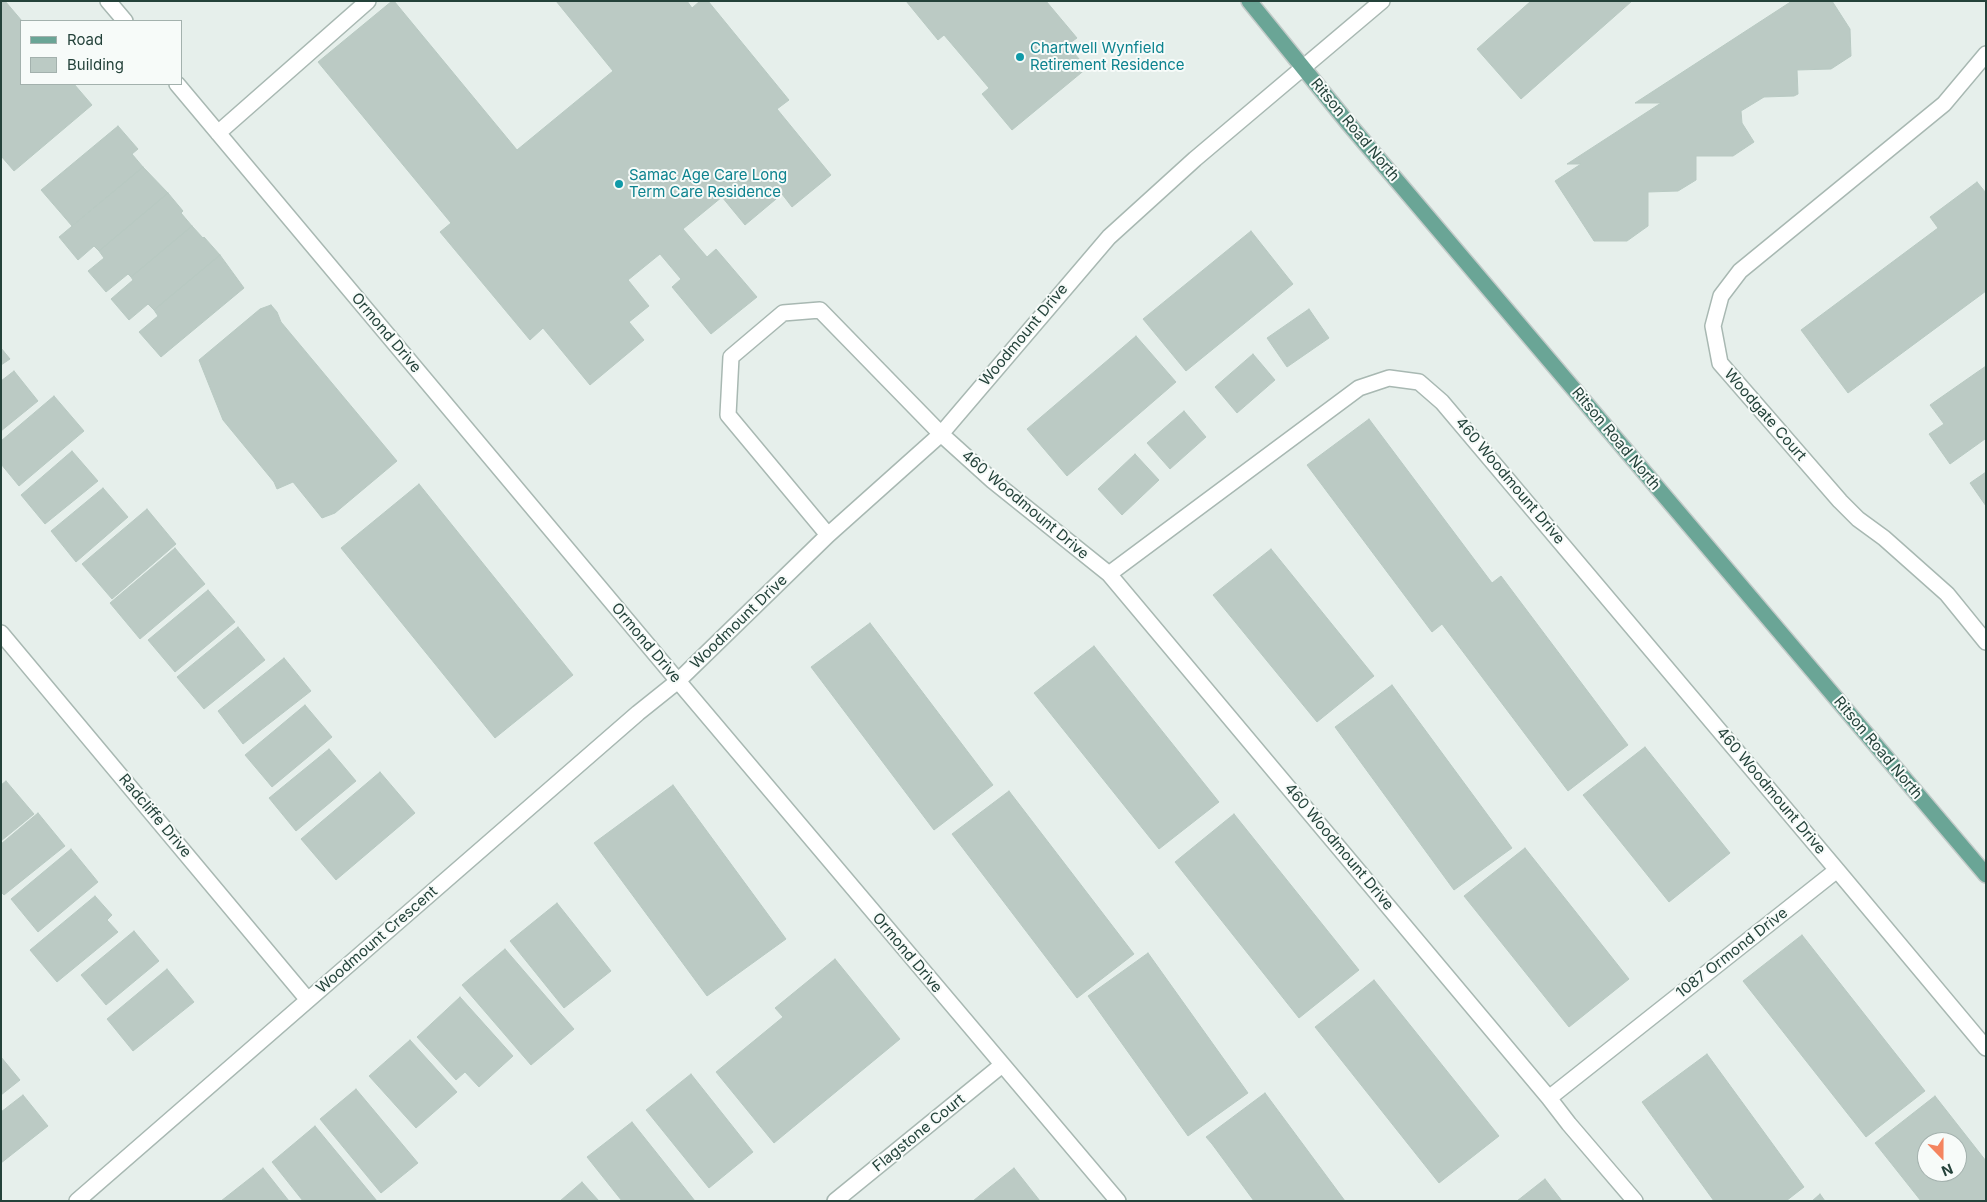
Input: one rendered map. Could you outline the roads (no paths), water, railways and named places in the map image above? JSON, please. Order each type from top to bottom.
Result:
[{"type":"main road","name":"Ritson Road North","points":[[1249,1],[1348,123],[1986,875]]},
{"type":"street","points":[[108,1],[123,20]]},
{"type":"street","points":[[218,133],[368,1]]},
{"type":"street","name":"Woodmount Drive","points":[[678,681],[828,535],[941,434],[1108,237],[1194,159],[1382,1]]},
{"type":"street","name":"Woodgate Court","points":[[1986,54],[1944,104],[1740,272],[1721,296],[1713,326],[1720,363],[1858,520],[1884,538],[1947,594],[1986,642]]},
{"type":"street","name":"Ormond Drive","points":[[178,85],[1118,1201]]},
{"type":"street","name":"460 Woodmount Drive","points":[[828,535],[728,415],[731,357],[783,313],[820,310],[941,434],[992,481],[1109,574],[1550,1098]]},
{"type":"street","name":"460 Woodmount Drive","points":[[1109,574],[1359,388],[1389,378],[1419,382],[1442,402],[1837,870]]},
{"type":"street","name":"Radcliffe Drive","points":[[1,633],[308,1000]]},
{"type":"street","name":"Woodmount Crescent","points":[[77,1201],[638,713],[678,681]]},
{"type":"street","points":[[1837,870],[1986,1048]]},
{"type":"street","name":"1087 Ormond Drive","points":[[1550,1098],[1837,870]]},
{"type":"street","name":"Flagstone Court","points":[[835,1201],[1002,1065]]},
{"type":"street","points":[[1550,1098],[1569,1124],[1635,1201]]},
{"type":"place","name":"Chartwell Wynfield Retirement Residence","points":[[1020,57]]},
{"type":"place","name":"Samac Age Care Long Term Care Residence","points":[[619,184]]}]
